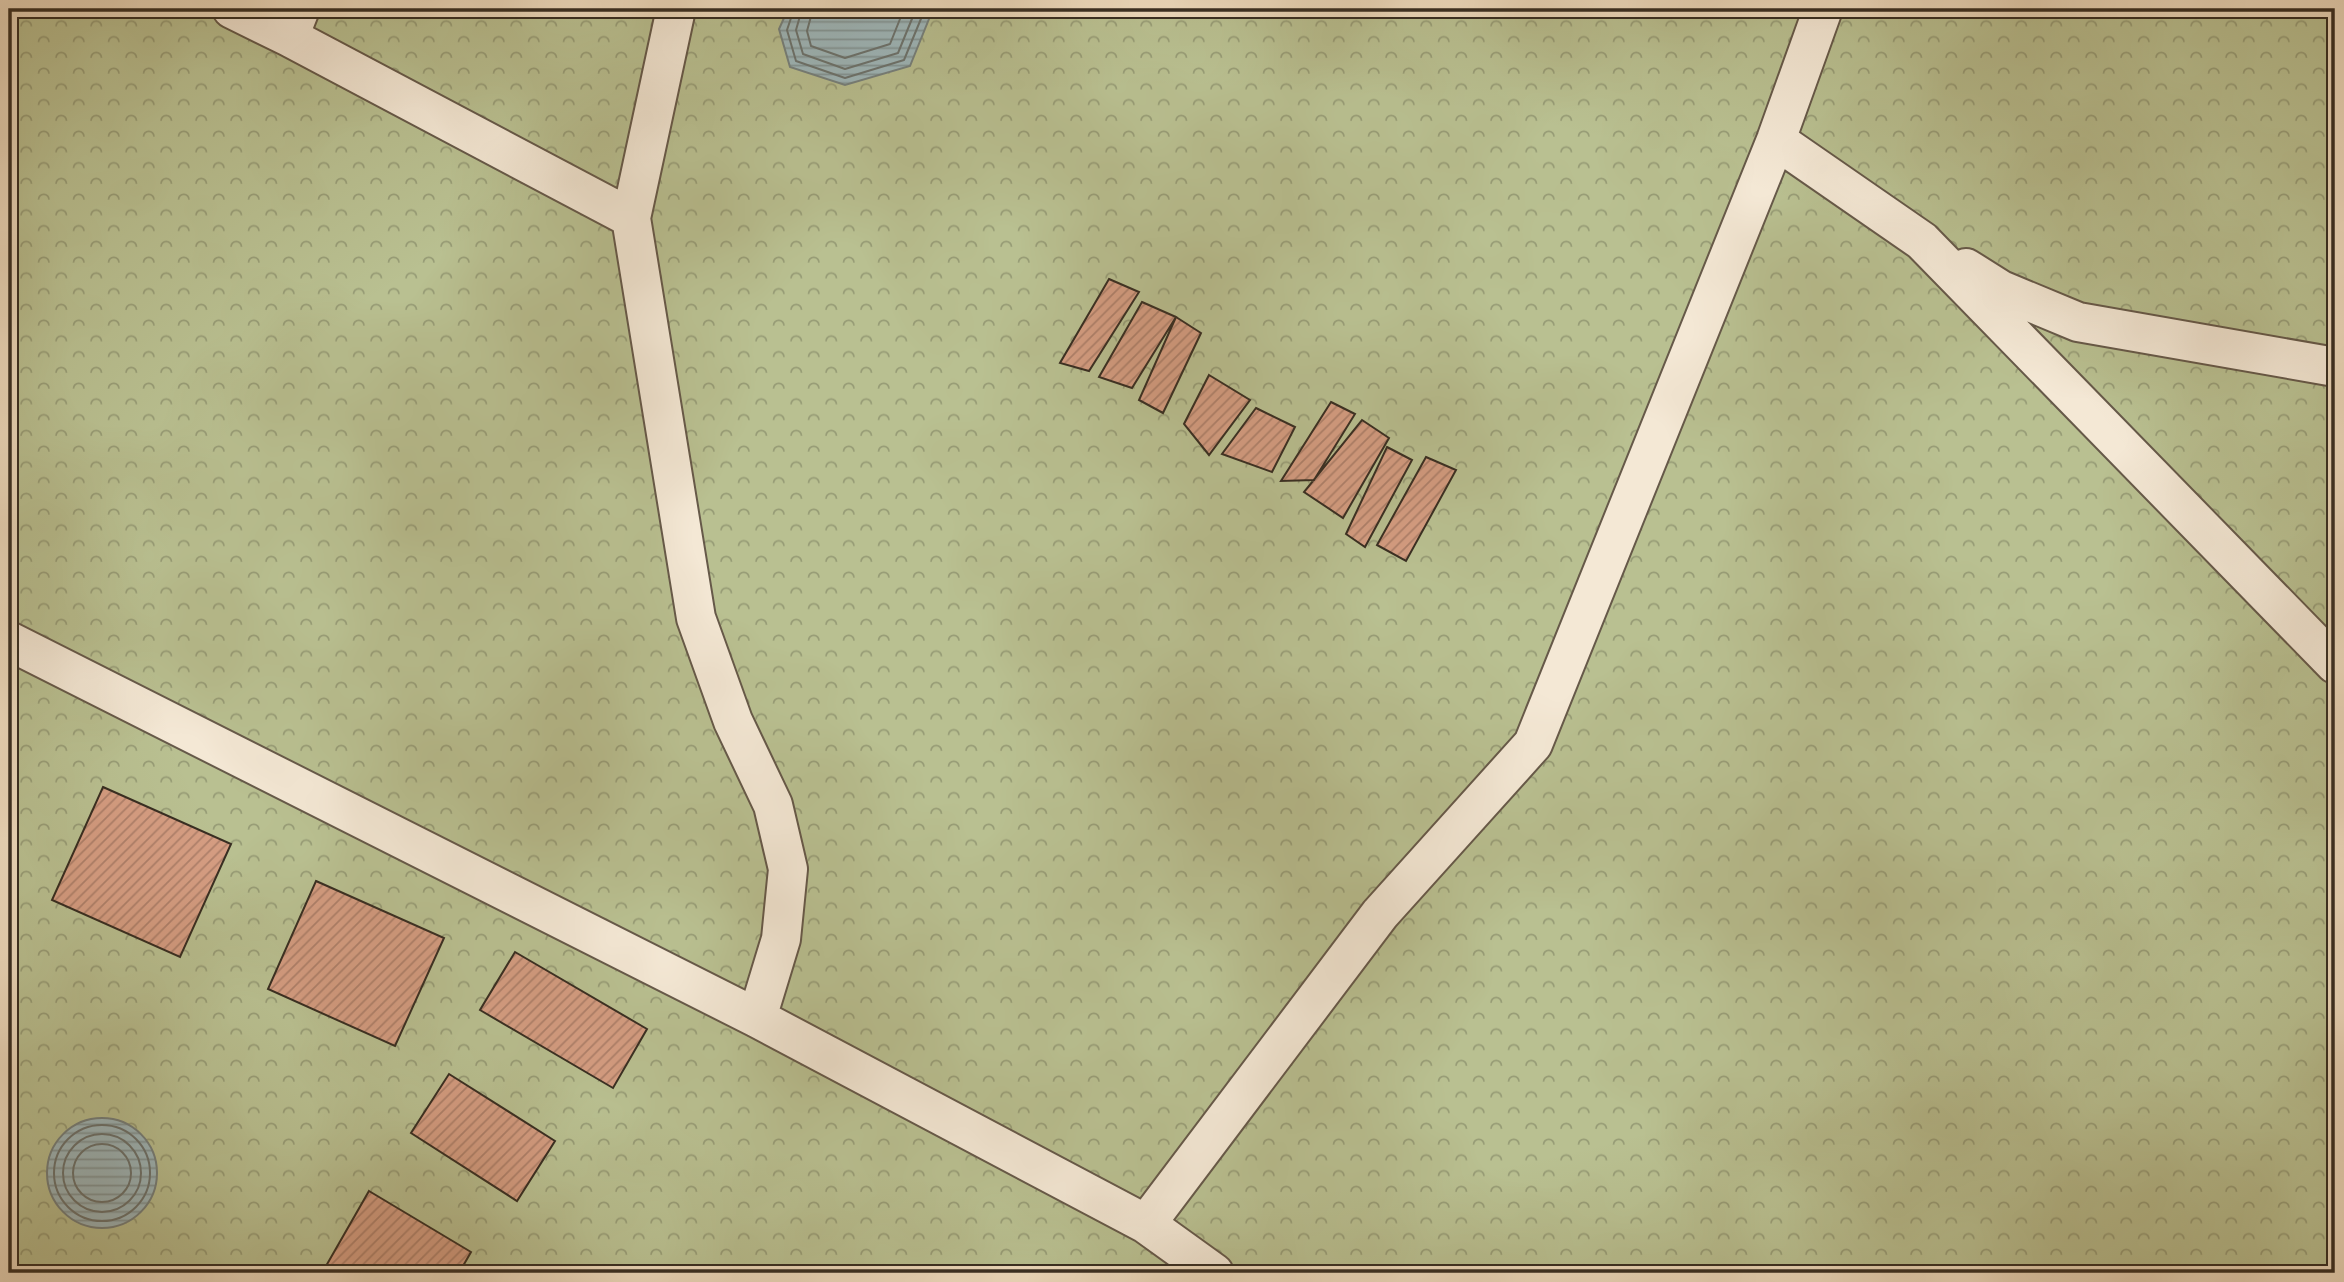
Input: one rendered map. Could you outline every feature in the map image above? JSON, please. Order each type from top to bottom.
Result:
[{"type":"street","points":[[232,9],[294,23],[631,218]]},
{"type":"street","points":[[676,9],[631,218],[696,618],[733,721],[773,805],[788,869],[781,939],[757,1018]]},
{"type":"street","points":[[1146,1224],[1380,914],[1533,744],[1776,140],[1823,9]]},
{"type":"street","points":[[1776,140],[1922,241],[2001,290],[2078,322],[2335,367]]},
{"type":"street","points":[[1922,241],[2335,664]]},
{"type":"street","points":[[9,641],[757,1018],[1146,1224],[1214,1273]]},
{"type":"green space","points":[[9,9],[2335,9],[2335,1273],[9,1273]]},
{"type":"water","points":[[788,9],[933,9],[910,66],[845,85],[790,67],[779,29]]},
{"type":"water","points":[[102,1118],[123,1122],[141,1134],[153,1152],[157,1173],[153,1194],[141,1212],[123,1224],[102,1228],[81,1224],[63,1212],[51,1194],[47,1173],[51,1152],[63,1134],[81,1122]]},
{"type":"building","points":[[1109,279],[1139,292],[1089,371],[1060,363]]},
{"type":"building","points":[[1142,302],[1176,317],[1132,388],[1099,377]]},
{"type":"building","points":[[1176,317],[1201,333],[1163,413],[1139,400]]},
{"type":"building","points":[[1209,375],[1250,400],[1209,455],[1184,424]]},
{"type":"building","points":[[1331,402],[1355,414],[1314,480],[1281,481]]},
{"type":"building","points":[[1256,408],[1295,427],[1272,472],[1222,454]]},
{"type":"building","points":[[1362,420],[1389,438],[1343,518],[1304,492]]},
{"type":"building","points":[[1387,447],[1412,460],[1365,547],[1346,534]]},
{"type":"building","points":[[1426,457],[1456,470],[1406,561],[1377,545]]},
{"type":"building","points":[[103,787],[231,844],[180,957],[52,900]]},
{"type":"building","points":[[316,881],[444,938],[395,1046],[268,989]]},
{"type":"building","points":[[515,952],[647,1029],[613,1088],[480,1010]]},
{"type":"building","points":[[449,1074],[555,1141],[517,1201],[411,1133]]},
{"type":"building","points":[[369,1191],[471,1252],[459,1273],[322,1273]]}]
